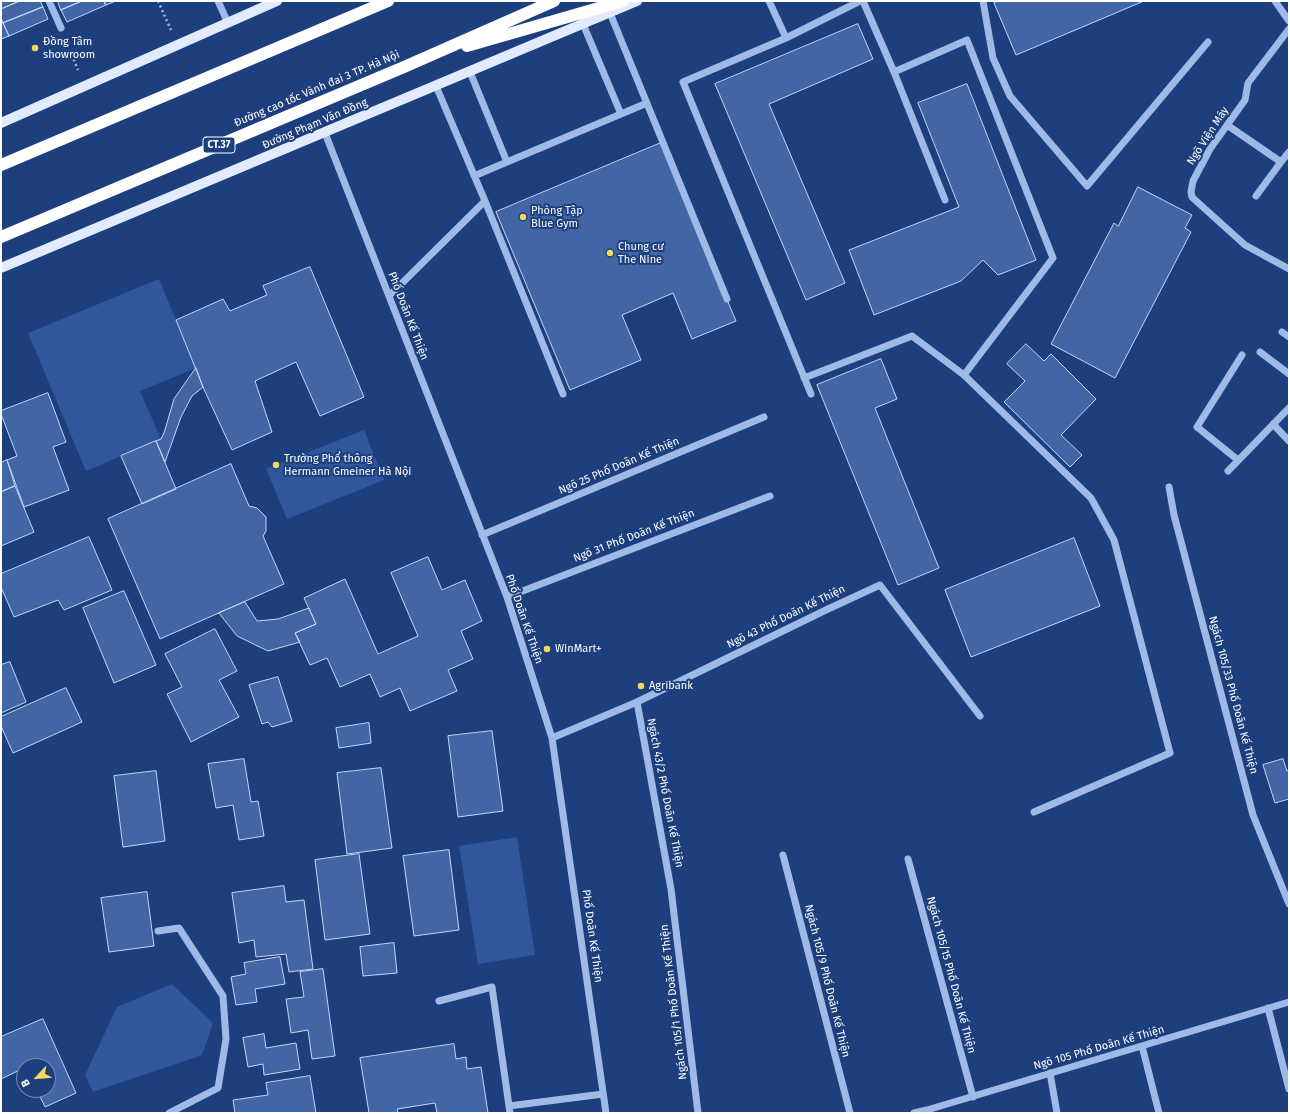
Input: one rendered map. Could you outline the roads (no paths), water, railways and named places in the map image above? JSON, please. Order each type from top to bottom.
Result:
[{"type":"highway","points":[[1,165],[388,1]]},
{"type":"highway","name":"Đường cao tốc Vành đai 3 TP. Hà Nội","points":[[1,237],[554,1]]},
{"type":"highway","points":[[421,59],[623,1]]},
{"type":"main road","points":[[1,123],[277,1]]},
{"type":"main road","name":"Đường Phạm Văn Đồng","points":[[1,268],[637,1]]},
{"type":"street","points":[[49,1],[61,28]]},
{"type":"street","points":[[218,1],[228,23]]},
{"type":"street","points":[[769,1],[786,38]]},
{"type":"street","points":[[811,394],[683,82],[786,38],[860,1]]},
{"type":"street","points":[[863,1],[894,72],[945,200]]},
{"type":"street","points":[[983,1],[992,58],[1010,96],[1087,186],[1208,42]]},
{"type":"street","points":[[1275,1],[1289,21]]},
{"type":"street","points":[[610,13],[727,299]]},
{"type":"street","points":[[583,24],[621,114]]},
{"type":"street","name":"Ngõ Viện Máy","points":[[1289,29],[1248,83],[1245,100],[1210,149],[1193,181],[1191,192],[1192,197],[1245,245],[1289,269]]},
{"type":"street","points":[[894,72],[967,40],[1053,258],[964,375]]},
{"type":"street","points":[[470,72],[507,162]]},
{"type":"street","points":[[436,86],[485,201],[563,394]]},
{"type":"street","points":[[474,176],[647,103]]},
{"type":"street","points":[[1227,125],[1281,162]]},
{"type":"street","name":"Phố Doãn Kế Thiện","points":[[325,132],[507,597],[552,738],[606,1113]]},
{"type":"street","points":[[1256,196],[1289,152]]},
{"type":"street","points":[[389,296],[485,201]]},
{"type":"street","points":[[1282,332],[1289,337]]},
{"type":"street","points":[[804,378],[912,336],[964,375],[1091,498],[1114,540],[1170,753],[1034,812]]},
{"type":"street","points":[[1260,352],[1289,374]]},
{"type":"street","points":[[1238,460],[1197,427],[1242,355]]},
{"type":"street","points":[[1228,471],[1289,408]]},
{"type":"street","name":"Ngõ 25 Phố Doãn Kế Thiện","points":[[482,535],[764,417]]},
{"type":"street","points":[[1273,424],[1289,441]]},
{"type":"street","name":"Ngách 105/33 Phố Doãn Kế Thiện","points":[[1169,487],[1174,515],[1253,814],[1289,904]]},
{"type":"street","name":"Ngõ 31 Phố Doãn Kế Thiện","points":[[507,597],[770,496]]},
{"type":"street","name":"Ngõ 43 Phố Doãn Kế Thiện","points":[[552,738],[637,702],[880,585],[980,716]]},
{"type":"street","name":"Ngách 43/2 Phố Doãn Kế Thiện","points":[[637,702],[671,888]]},
{"type":"street","name":"Ngách 105/9 Phố Doãn Kế Thiện","points":[[783,854],[850,1113]]},
{"type":"street","name":"Ngách 105/15 Phố Doãn Kế Thiện","points":[[908,859],[973,1097]]},
{"type":"street","name":"Ngách 105/1 Phố Doãn Kế Thiện","points":[[671,888],[698,1113]]},
{"type":"street","points":[[158,931],[179,928],[223,996],[226,1039],[218,1088],[169,1113]]},
{"type":"street","points":[[439,1001],[492,987],[509,1110],[603,1094]]},
{"type":"street","name":"Ngõ 105 Phố Doãn Kế Thiện","points":[[914,1113],[927,1112],[1050,1073],[1289,1002]]},
{"type":"street","points":[[1268,1008],[1289,1089]]},
{"type":"street","points":[[1142,1046],[1159,1113]]},
{"type":"street","points":[[1050,1073],[1057,1113]]},
{"type":"place","name":"Đồng Tâm showroom","points":[[35,48]]},
{"type":"place","name":"Phòng Tập Blue Gym","points":[[523,217]]},
{"type":"place","name":"Chung cư The Nine","points":[[610,253]]},
{"type":"place","name":"Trường Phổ thông Hermann Gmeiner Hà Nội","points":[[276,465]]},
{"type":"place","name":"WinMart+","points":[[547,649]]},
{"type":"place","name":"Agribank","points":[[641,686]]}]
